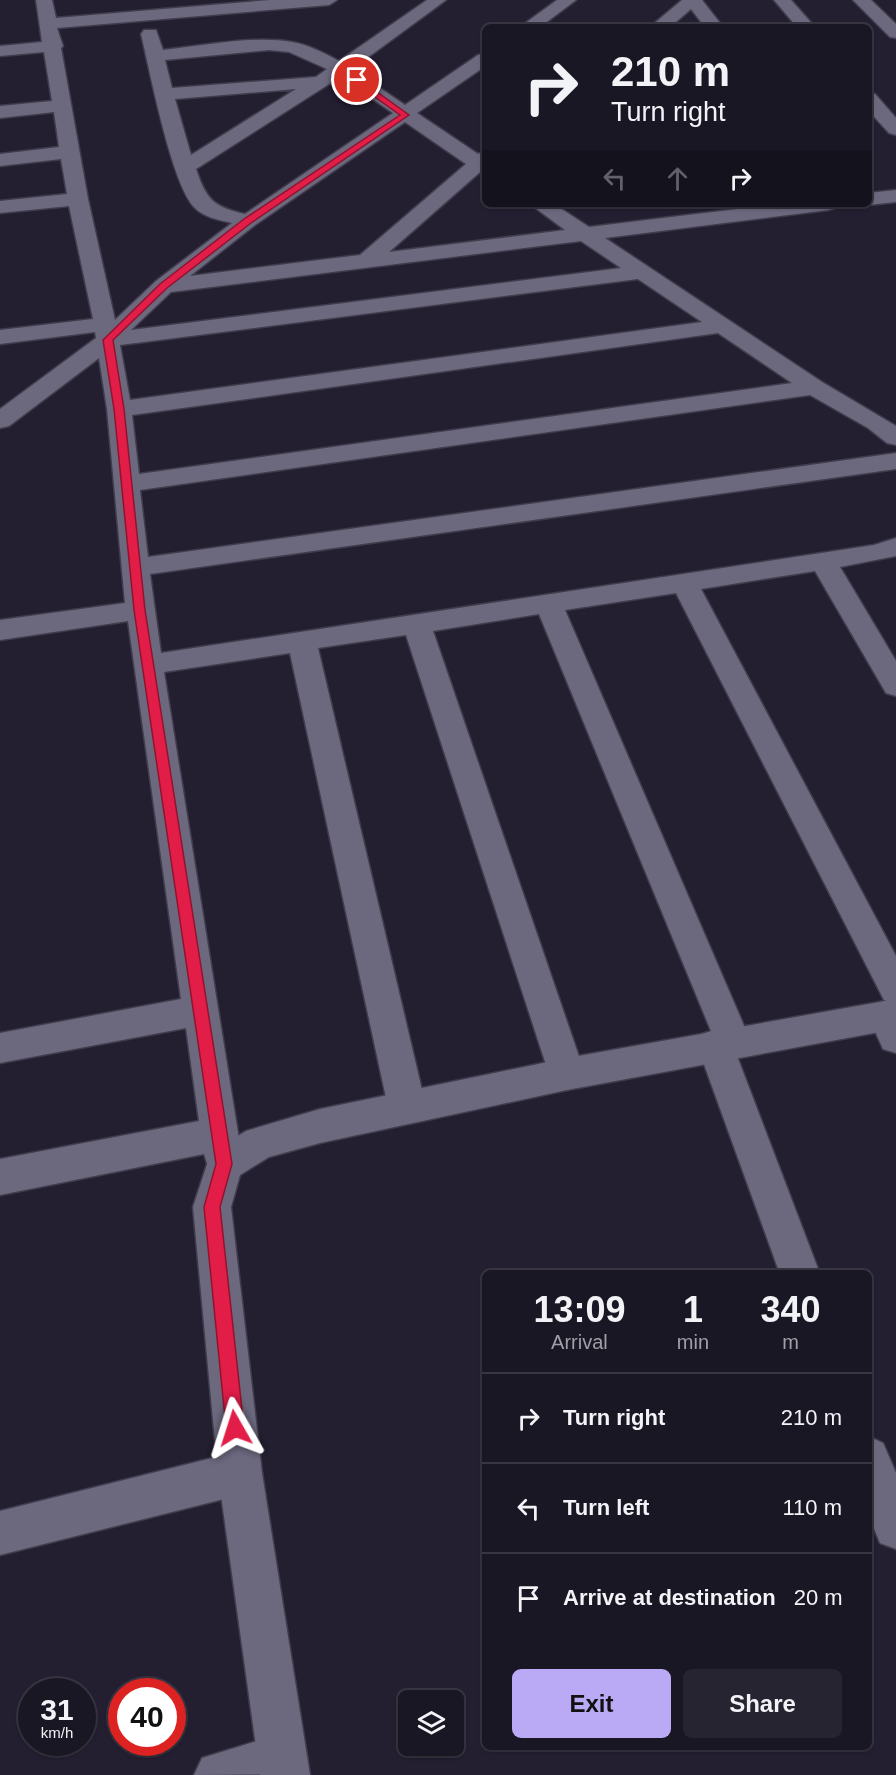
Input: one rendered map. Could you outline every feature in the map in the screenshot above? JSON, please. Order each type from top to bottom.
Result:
[{"type":"street","points":[[44,0],[54,46],[78,199],[106,332],[119,409],[147,665],[222,1149],[212,1207],[240,1473],[284,1766],[219,1775]]},
{"type":"street","points":[[48,24],[329,0]]},
{"type":"street","points":[[186,167],[340,69],[438,0]]},
{"type":"street","points":[[533,24],[568,0]]},
{"type":"street","points":[[663,24],[693,0],[712,24]]},
{"type":"street","points":[[782,0],[803,24]]},
{"type":"street","points":[[861,0],[896,33]]},
{"type":"street","points":[[144,15],[186,167],[198,201],[210,210],[248,221]]},
{"type":"street","points":[[155,56],[269,45],[291,47],[312,54],[340,69],[405,115],[482,163],[365,262]]},
{"type":"street","points":[[0,51],[54,46]]},
{"type":"street","points":[[0,421],[106,332],[248,221],[482,60]]},
{"type":"street","points":[[165,94],[321,81]]},
{"type":"street","points":[[872,102],[896,129]]},
{"type":"street","points":[[0,112],[63,106]]},
{"type":"street","points":[[0,160],[71,152]]},
{"type":"street","points":[[872,199],[896,196]]},
{"type":"street","points":[[0,207],[78,199]]},
{"type":"street","points":[[544,207],[814,387],[877,423],[896,438]]},
{"type":"street","points":[[164,286],[586,235],[640,220],[776,207]]},
{"type":"street","points":[[0,337],[106,332],[642,272]]},
{"type":"street","points":[[119,409],[722,326]]},
{"type":"street","points":[[126,484],[814,387]]},
{"type":"street","points":[[135,567],[896,461]]},
{"type":"street","points":[[147,665],[877,553],[896,547]]},
{"type":"street","points":[[823,561],[896,686]]},
{"type":"street","points":[[0,1177],[259,1143],[320,1126],[567,1074],[893,1014],[684,582]]},
{"type":"street","points":[[548,603],[724,1044],[799,1270]]},
{"type":"street","points":[[0,630],[140,610]]},
{"type":"street","points":[[416,623],[567,1074]]},
{"type":"street","points":[[302,641],[407,1107]]},
{"type":"street","points":[[0,1048],[201,1010]]},
{"type":"street","points":[[880,1472],[896,1527]]},
{"type":"street","points":[[0,1533],[240,1473]]},
{"type":"route","points":[[235,1428],[212,1207],[224,1164],[147,665],[119,409],[108,340],[164,286],[248,221],[405,115],[357,80]]}]
